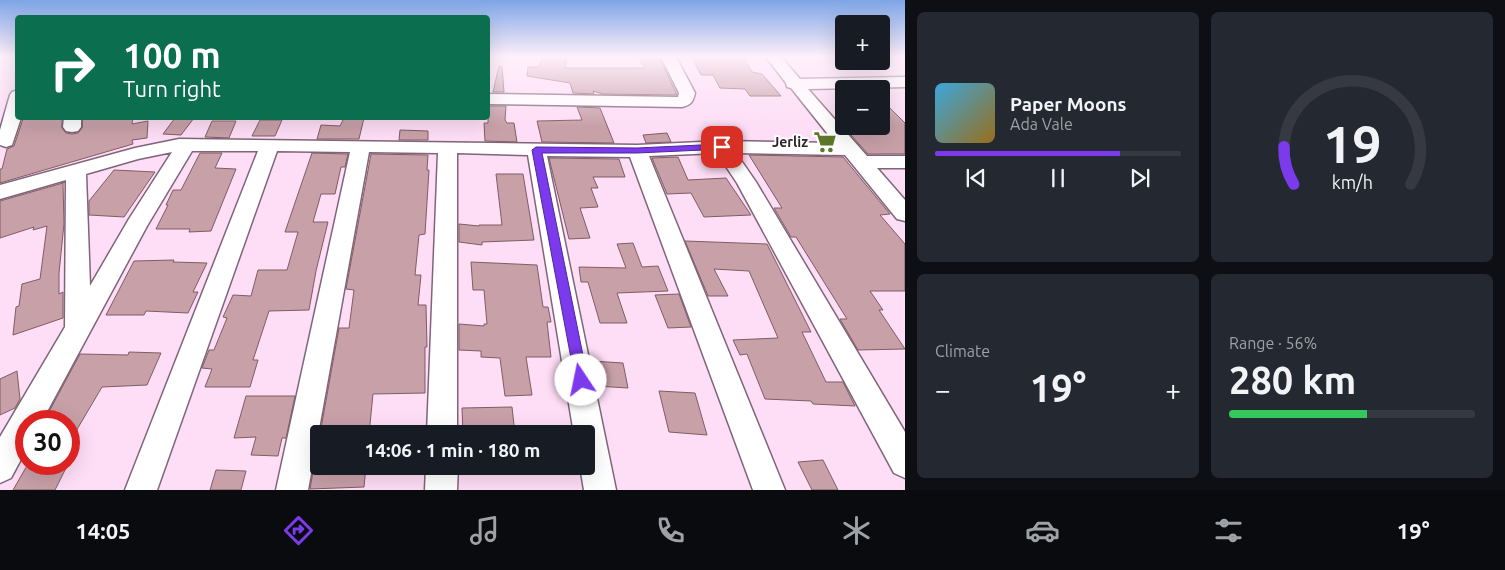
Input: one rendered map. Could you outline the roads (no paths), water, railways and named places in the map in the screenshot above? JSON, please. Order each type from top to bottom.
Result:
[{"type":"street","points":[[490,99],[682,102],[685,100],[687,93],[680,80]]},
{"type":"street","points":[[790,80],[905,214]]},
{"type":"street","points":[[793,84],[905,82]]},
{"type":"street","points":[[6,141],[15,106]]},
{"type":"street","points":[[0,192],[135,154],[186,145],[448,147],[536,150],[637,150],[722,147],[857,156],[905,162]]},
{"type":"street","points":[[0,467],[137,224],[186,145]]},
{"type":"street","points":[[141,490],[169,412],[245,217],[270,145]]},
{"type":"street","points":[[292,490],[360,146]]},
{"type":"street","points":[[442,425],[448,147]]},
{"type":"street","points":[[722,147],[746,182],[905,462]]},
{"type":"street","points":[[536,150],[600,490]]},
{"type":"street","points":[[637,150],[769,490]]},
{"type":"street","points":[[76,170],[78,327]]},
{"type":"street","points":[[441,490],[442,475]]},
{"type":"place","name":"Jerliz","points":[[825,142]]}]
